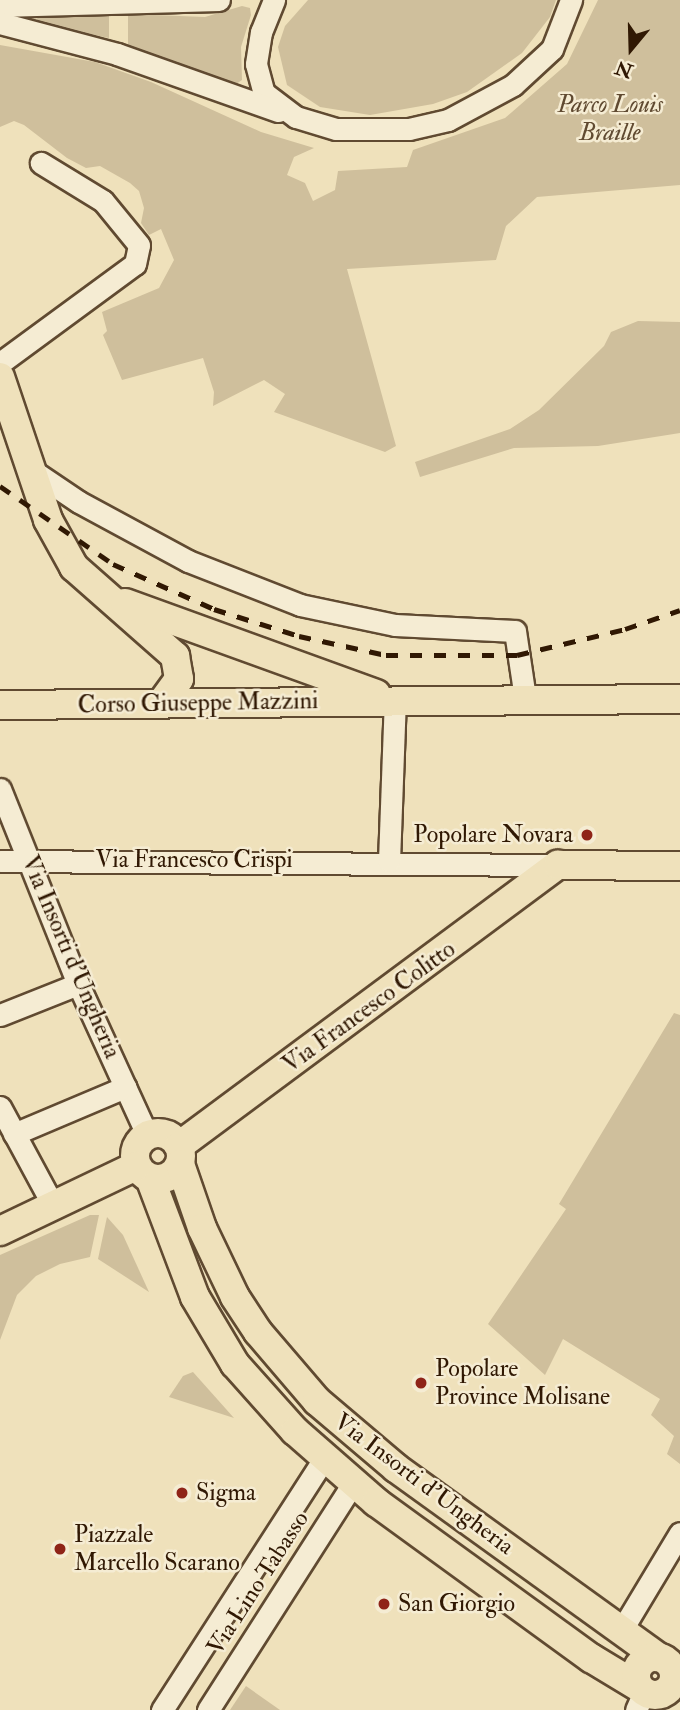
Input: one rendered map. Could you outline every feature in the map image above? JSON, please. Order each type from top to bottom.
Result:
[{"type":"main road","points":[[0,377],[48,520],[74,567],[175,656],[179,679],[161,704]]},
{"type":"main road","name":"Corso Giuseppe Mazzini","points":[[102,593],[396,700]]},
{"type":"main road","name":"Corso Giuseppe Mazzini","points":[[0,705],[525,698],[680,699]]},
{"type":"main road","name":"Via Francesco Crispi","points":[[558,865],[680,866]]},
{"type":"main road","name":"Via Francesco Colitto","points":[[179,1155],[558,865]]},
{"type":"main road","points":[[0,1231],[53,1205],[143,1172],[166,1178],[179,1155],[164,1133],[148,1135],[136,1148],[143,1172]]},
{"type":"main road","name":"Via Insorti d'Ungheria","points":[[179,1155],[202,1228],[235,1297],[258,1332],[317,1401],[396,1468],[669,1664]]},
{"type":"main road","name":"Via Insorti d'Ungheria","points":[[143,1172],[195,1297],[216,1334],[235,1364],[323,1460],[642,1696],[677,1710]]},
{"type":"main road","points":[[642,1696],[637,1669],[646,1659],[669,1664]]},
{"type":"street","points":[[0,6],[219,0]]},
{"type":"street","points":[[274,0],[261,32],[256,64],[264,93],[296,117]]},
{"type":"street","points":[[0,23],[117,54],[336,129],[409,129],[448,120],[513,85],[552,49],[572,5]]},
{"type":"street","points":[[0,363],[135,264],[139,245],[103,201],[41,163]]},
{"type":"street","points":[[33,471],[79,502],[188,561],[300,605],[395,625],[515,631],[525,698]]},
{"type":"street","points":[[389,861],[396,700]]},
{"type":"street","name":"Via Insorti d'Ungheria","points":[[0,789],[31,860],[78,984],[148,1135]]},
{"type":"street","name":"Via Francesco Crispi","points":[[0,861],[389,861],[558,865]]},
{"type":"street","points":[[0,1016],[78,984]]},
{"type":"street","name":"Via Insorti d'Ungheria","points":[[14,1134],[125,1087]]},
{"type":"street","points":[[0,1107],[53,1205]]},
{"type":"street","points":[[162,1710],[323,1460]]},
{"type":"street","name":"Via Lino Tabasso","points":[[208,1710],[353,1483]]},
{"type":"street","points":[[621,1631],[680,1533]]},
{"type":"green space","points":[[308,0],[556,0],[550,17],[522,53],[467,92],[433,104],[370,115],[320,107],[287,85],[278,47],[285,26]]},
{"type":"green space","name":"Parco Louis Braille","points":[[598,0],[680,0],[680,185],[537,197],[506,226],[496,260],[347,269],[396,446],[385,452],[274,412],[285,394],[264,380],[213,406],[214,392],[203,358],[122,380],[103,335],[107,331],[102,312],[159,288],[174,260],[161,229],[149,235],[141,223],[144,208],[139,191],[130,183],[100,166],[86,168],[67,158],[24,125],[14,121],[0,127],[0,45],[95,62],[151,82],[261,132],[314,148],[294,157],[287,175],[305,183],[313,201],[335,190],[338,171],[407,167],[413,150],[505,118],[567,64]]},
{"type":"green space","points":[[242,6],[250,8],[251,15],[241,47],[242,80],[236,84],[128,46],[128,14],[205,17]]},
{"type":"green space","points":[[43,12],[109,14],[109,38],[41,24],[36,20]]},
{"type":"green space","points":[[638,321],[680,322],[680,433],[598,446],[514,448],[420,477],[415,462],[510,429],[539,410],[604,346],[611,332]]},
{"type":"green space","points":[[674,1013],[680,1015],[680,1464],[667,1454],[674,1436],[651,1415],[660,1399],[563,1339],[545,1375],[488,1324],[566,1209],[559,1204]]},
{"type":"green space","points":[[90,1215],[99,1215],[90,1257],[60,1264],[36,1276],[17,1295],[0,1340],[0,1255]]},
{"type":"green space","points":[[107,1217],[123,1235],[149,1292],[98,1259]]},
{"type":"green space","points":[[193,1372],[234,1418],[169,1397],[183,1376]]},
{"type":"green space","points":[[246,1686],[280,1710],[230,1710]]},
{"type":"railway","points":[[0,486],[113,564],[214,609],[299,636],[386,655],[517,655],[625,629],[680,610]]},
{"type":"place","name":"Popolare Novara","points":[[587,835]]},
{"type":"place","name":"Popolare Province Molisane","points":[[421,1383]]},
{"type":"place","name":"Sigma","points":[[182,1493]]},
{"type":"place","name":"Piazzale Marcello Scarano","points":[[60,1549]]},
{"type":"place","name":"San Giorgio","points":[[384,1604]]}]
